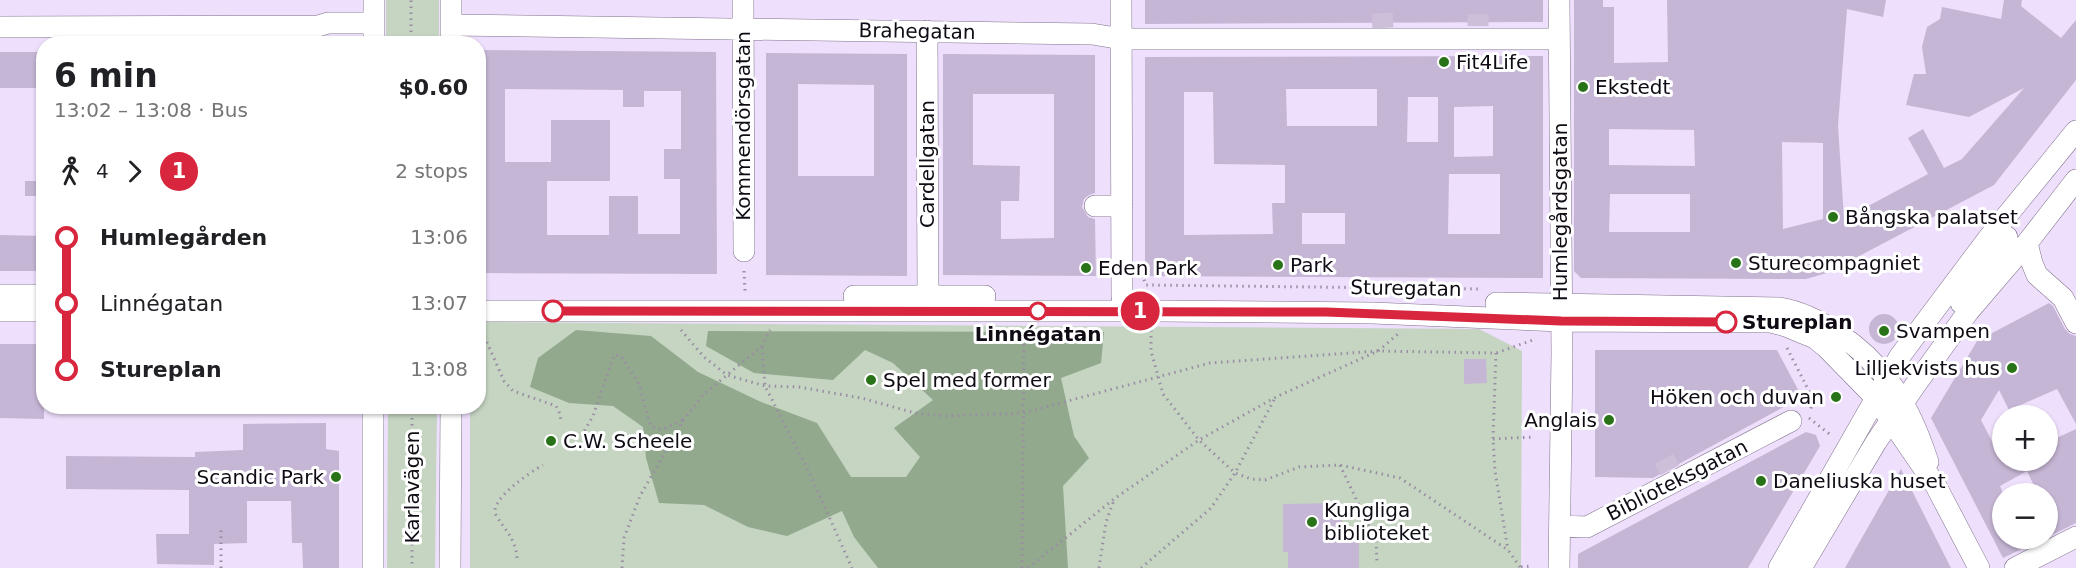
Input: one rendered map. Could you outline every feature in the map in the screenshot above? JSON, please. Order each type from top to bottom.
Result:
[{"type":"street","points":[[0,27],[318,26],[328,23],[374,33],[374,0]]},
{"type":"street","points":[[451,0],[451,34]]},
{"type":"street","name":"Kommendörsgatan","points":[[743,0],[744,251]]},
{"type":"street","points":[[1121,0],[1122,297]]},
{"type":"street","name":"Humlegårdsgatan","points":[[1559,0],[1561,313],[1559,568]]},
{"type":"street","name":"Brahegatan","points":[[451,34],[743,29],[1092,34],[1122,39],[1478,32],[1559,39]]},
{"type":"street","name":"Cardellgatan","points":[[927,32],[928,296]]},
{"type":"street","points":[[1779,568],[1900,356],[1987,240],[2076,131]]},
{"type":"street","points":[[1801,568],[1901,400],[1991,259],[2076,151]]},
{"type":"street","points":[[1901,400],[1968,312],[2027,243],[2076,180]]},
{"type":"street","points":[[1095,206],[1122,206]]},
{"type":"street","points":[[2027,243],[2037,275],[2063,298],[2076,323]]},
{"type":"street","points":[[0,295],[36,295]]},
{"type":"street","name":"Sturegatan","points":[[486,297],[1122,297],[1771,322],[1804,332],[1826,347],[1875,397],[1936,486]]},
{"type":"street","name":"Sturegatan","points":[[486,311],[1561,313],[1780,308],[1814,318],[1836,332],[1886,378],[1901,400],[1925,452],[1936,486]]},
{"type":"street","points":[[0,311],[36,311]]},
{"type":"street","name":"Karlavägen","points":[[373,414],[373,568]]},
{"type":"street","name":"Karlavägen","points":[[372,436],[381,414]]},
{"type":"street","name":"Karlavägen","points":[[450,568],[451,414]]},
{"type":"street","name":"Biblioteksgatan","points":[[1560,526],[1587,527],[1673,475],[1799,418]]},
{"type":"street","points":[[1936,486],[1978,568]]},
{"type":"street","points":[[2015,568],[2076,537]]},
{"type":"path","points":[[411,0],[411,36]]},
{"type":"path","points":[[744,251],[745,298]]},
{"type":"path","name":"Sturegatan","points":[[1141,269],[1146,285],[1491,289]]},
{"type":"path","points":[[1022,568],[1024,321]]},
{"type":"path","points":[[1150,321],[1151,351],[1163,394],[1198,440],[1235,473],[1251,479],[1265,480],[1299,467],[1340,465],[1400,478],[1508,550],[1520,567],[1532,566]]},
{"type":"path","points":[[679,327],[704,357],[727,375],[765,386],[799,387],[861,398],[915,413],[946,416],[1023,413],[1210,363],[1377,351],[1496,353],[1534,340]]},
{"type":"path","points":[[622,568],[624,538],[640,496],[684,419],[704,394],[762,346],[771,328]]},
{"type":"path","points":[[1028,568],[1114,499],[1198,440],[1276,397],[1377,351],[1402,331]]},
{"type":"path","points":[[1783,341],[1814,401],[1799,418],[1832,436]]},
{"type":"path","points":[[486,342],[504,381],[513,391],[556,406],[561,422]]},
{"type":"path","points":[[762,346],[765,386],[809,472],[852,568]]},
{"type":"path","points":[[1496,353],[1495,471],[1508,550]]},
{"type":"path","points":[[575,436],[582,435],[593,416],[614,355],[621,356],[639,384],[650,424],[656,429],[663,429],[684,419]]},
{"type":"path","points":[[1141,568],[1211,508],[1235,473],[1276,397]]},
{"type":"path","name":"Karlavägen","points":[[412,414],[412,568]]},
{"type":"path","points":[[1494,439],[1533,437]]},
{"type":"path","points":[[517,558],[516,546],[507,529],[495,514],[495,510],[506,494],[543,465]]},
{"type":"path","points":[[1340,465],[1376,542],[1377,563]]},
{"type":"path","points":[[1099,568],[1106,522],[1114,499]]},
{"type":"path","points":[[221,526],[221,568]]},
{"type":"green space","points":[[386,0],[439,0],[439,36],[386,36]]},
{"type":"green space","points":[[486,322],[1479,329],[1522,351],[1521,568],[470,568],[470,414],[486,414]]},
{"type":"green space","points":[[576,330],[651,336],[698,372],[759,401],[817,423],[851,477],[906,477],[920,457],[894,428],[933,400],[893,363],[865,350],[833,380],[754,373],[706,346],[708,331],[1104,332],[1101,363],[1061,378],[1074,436],[1089,458],[1063,486],[1068,568],[878,568],[854,537],[842,511],[787,536],[748,527],[704,505],[659,503],[646,458],[643,427],[613,406],[569,403],[530,387],[538,358]]},
{"type":"green space","points":[[388,414],[437,414],[435,568],[387,568]]},
{"type":"building","points":[[1145,0],[1543,0],[1543,22],[1145,24]]},
{"type":"building","points":[[1574,0],[1603,0],[1603,7],[1614,7],[1614,63],[1668,62],[1667,0],[1886,0],[1883,17],[1847,9],[1838,125],[1844,219],[1928,174],[1908,138],[1923,129],[1944,168],[1962,159],[2024,88],[1969,117],[1906,105],[1914,74],[1926,74],[1922,47],[1927,27],[1940,19],[1942,7],[2001,19],[2004,0],[2022,0],[2021,6],[2061,38],[2076,20],[2076,80],[1994,185],[1827,273],[1806,279],[1581,278],[1574,271]],"holes":[[[1609,129],[1694,130],[1695,166],[1609,165]],[[1782,142],[1823,143],[1823,219],[1783,229]],[[1610,194],[1690,194],[1690,232],[1609,232]]]},
{"type":"building","points":[[486,50],[716,52],[717,274],[486,273]],"holes":[[[505,89],[623,90],[623,107],[644,107],[644,91],[681,91],[681,149],[664,149],[664,179],[680,179],[680,234],[638,234],[638,196],[609,196],[609,235],[547,235],[547,181],[610,181],[610,120],[551,120],[551,162],[505,162]]]},
{"type":"building","points":[[0,52],[36,52],[36,88],[0,88]]},
{"type":"building","points":[[766,53],[907,54],[907,276],[766,275]],"holes":[[[798,84],[874,85],[874,176],[798,176]]]},
{"type":"building","points":[[943,54],[1095,55],[1095,193],[1084,199],[1082,207],[1088,217],[1095,219],[1096,276],[943,275]],"holes":[[[973,94],[1054,94],[1054,238],[1001,239],[1001,201],[1019,201],[1020,166],[973,165]]]},
{"type":"building","points":[[1543,56],[1543,278],[1145,276],[1145,57]],"holes":[[[1286,89],[1377,89],[1377,126],[1287,126]],[[1184,92],[1213,92],[1214,164],[1285,165],[1285,203],[1272,203],[1273,234],[1184,235]],[[1408,97],[1438,97],[1438,142],[1407,142]],[[1493,106],[1493,156],[1454,157],[1454,107]],[[1449,174],[1500,174],[1500,234],[1448,234]],[[1302,213],[1345,213],[1345,244],[1302,244]]]},
{"type":"building","points":[[25,181],[36,181],[36,196],[25,196]]},
{"type":"building","points":[[0,235],[36,236],[36,271],[0,271]]},
{"type":"building","points":[[2049,303],[2053,306],[2065,329],[2076,336],[2076,424],[2057,389],[2020,405],[2006,405],[1999,390],[1981,420],[1992,441],[1992,471],[2027,471],[2005,483],[1992,483],[1992,537],[1931,418],[1977,341]]},
{"type":"building","name":"Svampen","points":[[1884,314],[1895,318],[1899,329],[1895,340],[1884,344],[1873,340],[1869,329],[1873,318]]},
{"type":"building","points":[[0,344],[36,344],[36,414],[44,414],[44,419],[0,418]]},
{"type":"building","points":[[1595,350],[1777,350],[1802,397],[1653,478],[1595,477]]},
{"type":"building","points":[[1464,359],[1486,359],[1487,383],[1464,384]]},
{"type":"building","points":[[326,423],[326,449],[339,451],[339,568],[303,568],[302,543],[292,543],[291,501],[247,501],[247,543],[214,544],[214,565],[157,564],[156,534],[189,534],[189,490],[66,489],[66,456],[195,457],[195,452],[243,450],[243,424]]},
{"type":"building","points":[[2076,429],[2076,523],[2058,532],[2058,483],[2033,483],[2027,471],[2058,471],[2058,437]]},
{"type":"building","points":[[1806,432],[1816,435],[1820,446],[1748,568],[1578,568],[1578,554]]},
{"type":"building","points":[[1901,469],[1951,568],[1845,568],[1855,550]]},
{"type":"building","name":"Kungliga biblioteket","points":[[1342,503],[1342,539],[1359,539],[1359,568],[1288,568],[1288,552],[1283,552],[1283,504]]},
{"type":"building","points":[[1998,549],[2021,549],[2003,558]]},
{"type":"tunnel","points":[[1382,13],[1383,28]]},
{"type":"tunnel","points":[[1478,14],[1478,26]]},
{"type":"tunnel","points":[[1664,459],[1670,470]]},
{"type":"bus line","name":"1","points":[[553,311],[1326,312],[1561,321],[1726,322]]},
{"type":"place","name":"Fit4Life","points":[[1444,62]]},
{"type":"place","name":"Ekstedt","points":[[1583,87]]},
{"type":"place","name":"Bångska palatset","points":[[1833,217]]},
{"type":"place","name":"Sturecompagniet","points":[[1736,263]]},
{"type":"place","name":"Park","points":[[1278,265]]},
{"type":"place","name":"Eden Park","points":[[1086,268]]},
{"type":"place","name":"Linnégatan","points":[[1038,311]]},
{"type":"place","name":"Stureplan","points":[[1726,322]]},
{"type":"place","name":"Svampen","points":[[1884,331]]},
{"type":"place","name":"Lilljekvists hus","points":[[2012,368]]},
{"type":"place","name":"Spel med former","points":[[871,380]]},
{"type":"place","name":"Höken och duvan","points":[[1836,397]]},
{"type":"place","name":"Anglais","points":[[1609,420]]},
{"type":"place","name":"C.W. Scheele","points":[[551,441]]},
{"type":"place","name":"Scandic Park","points":[[336,477]]},
{"type":"place","name":"Daneliuska huset","points":[[1761,481]]},
{"type":"place","name":"Kungliga biblioteket","points":[[1312,522]]}]
